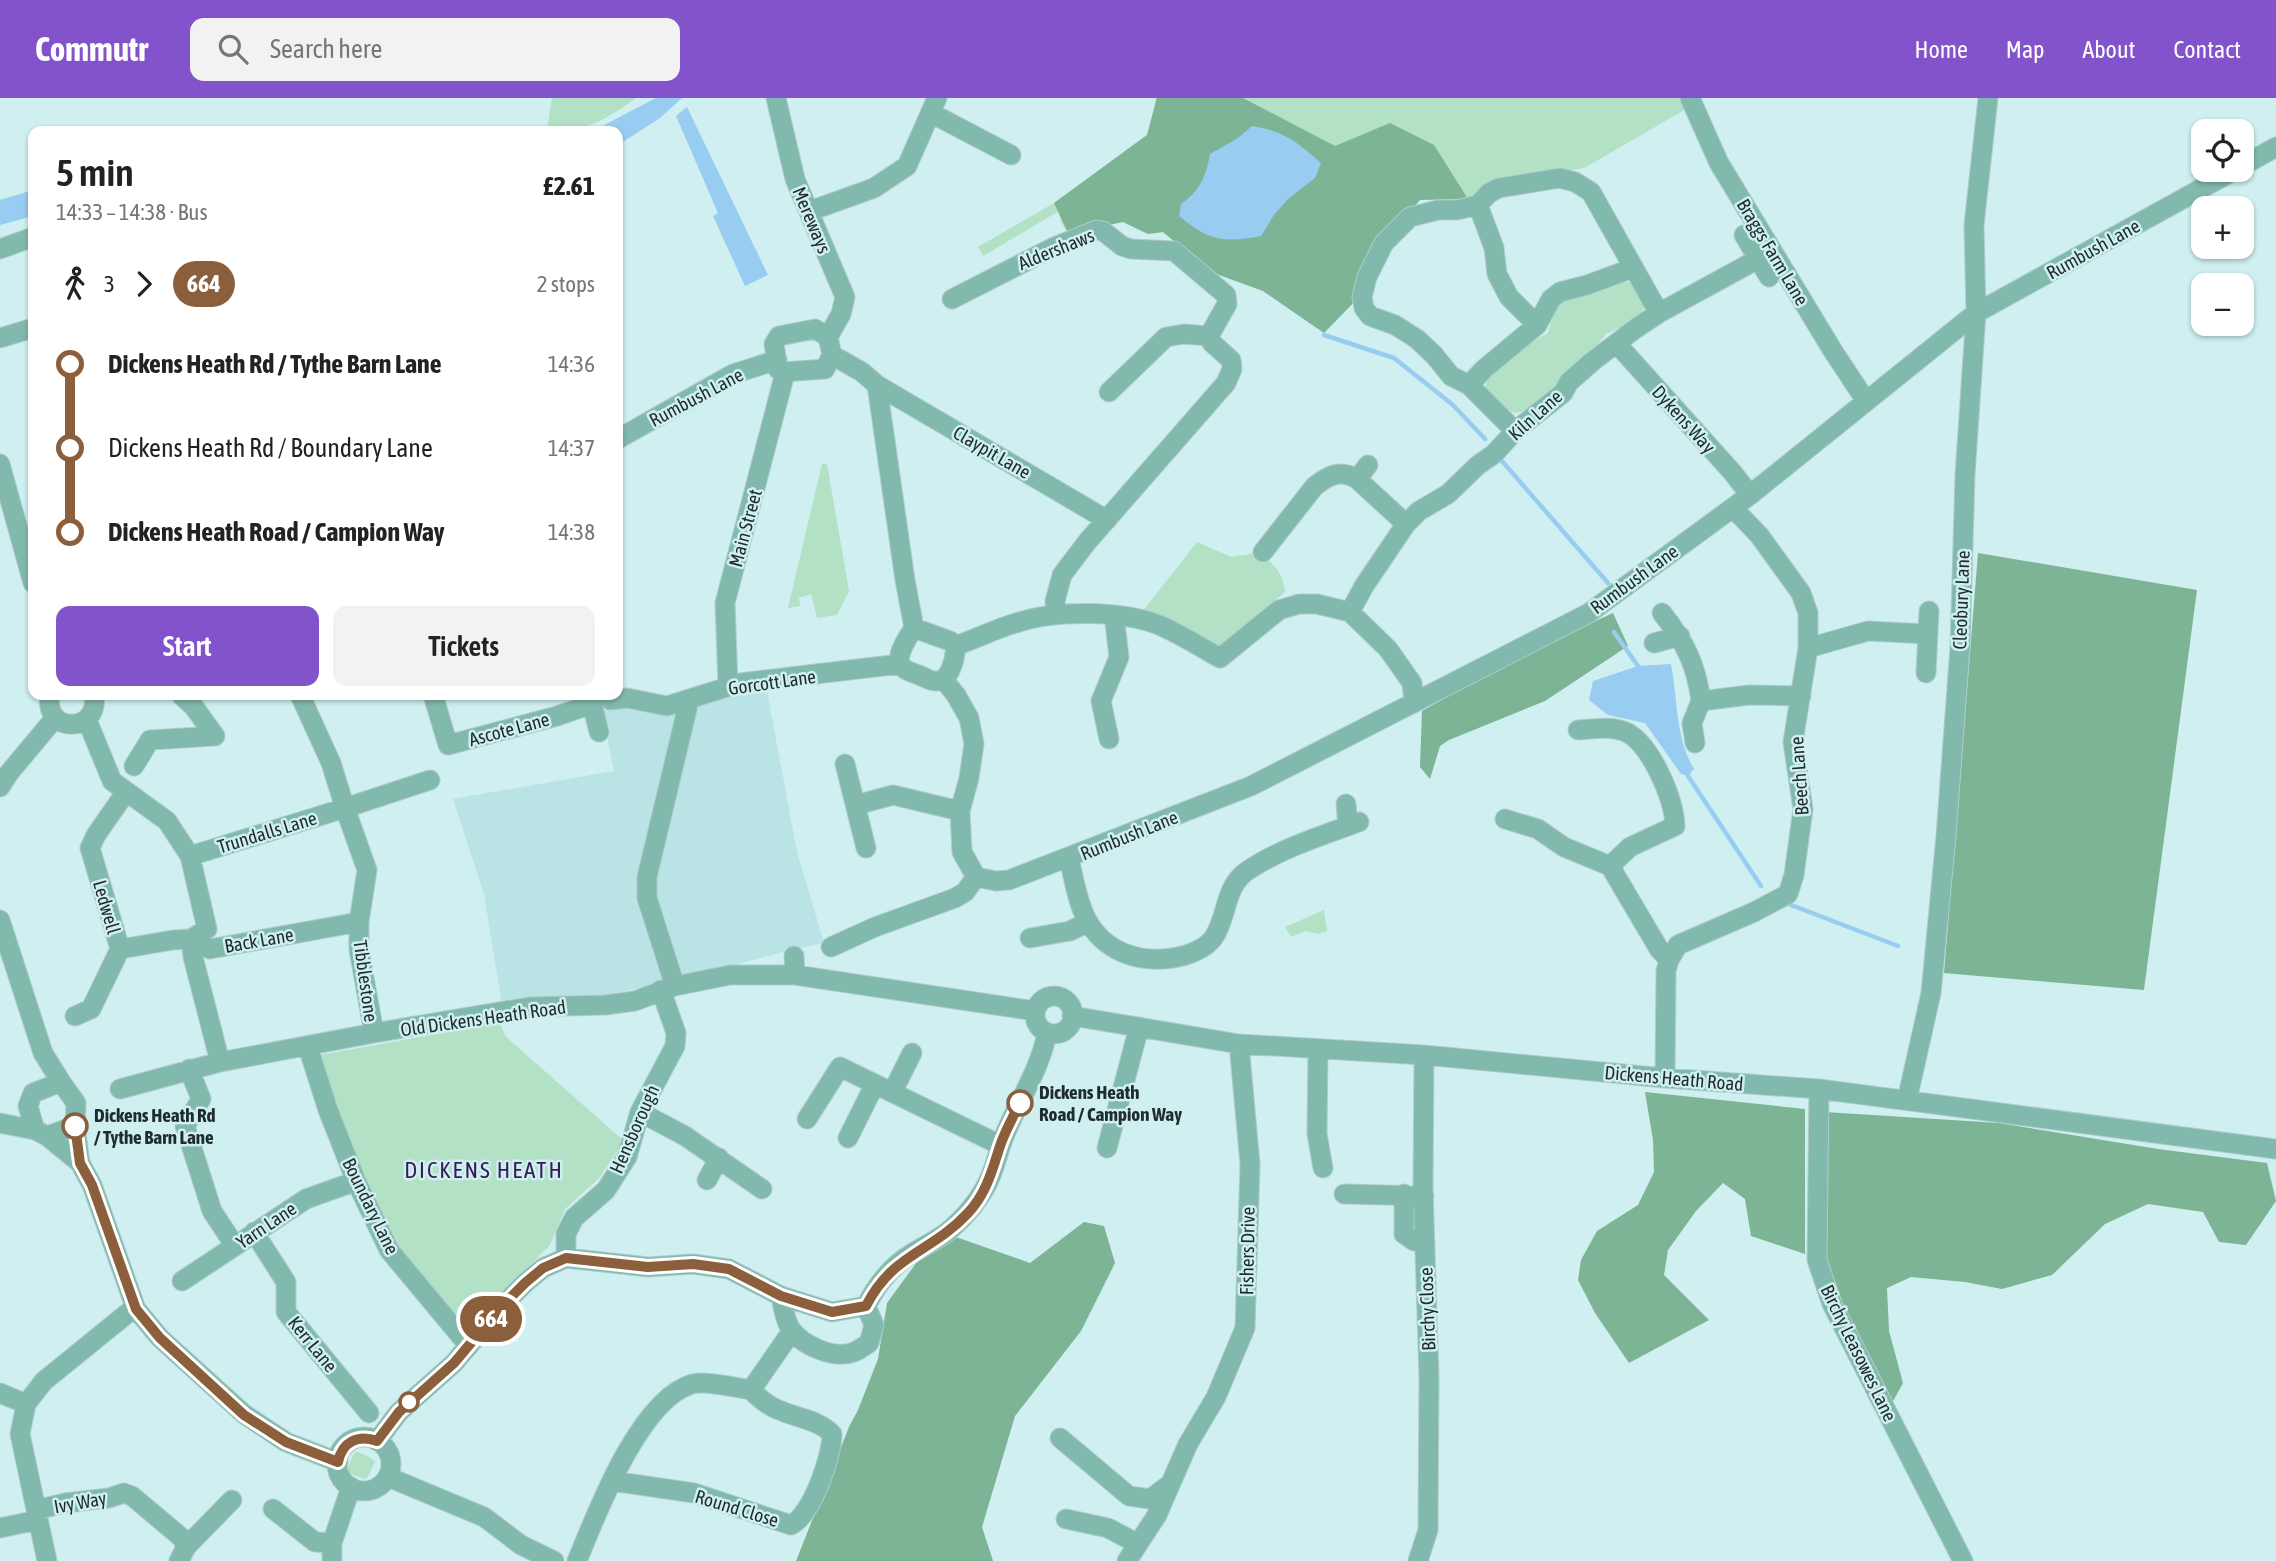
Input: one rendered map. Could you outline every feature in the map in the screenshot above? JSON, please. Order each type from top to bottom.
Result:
[{"type":"street","name":"Mereways","points":[[776,98],[795,179],[845,297],[830,346]]},
{"type":"street","name":"Braggs Farm Lane","points":[[1690,98],[1719,163],[1833,351],[1867,401]]},
{"type":"street","name":"Cleobury Lane","points":[[1907,1100],[1931,993],[1946,836],[1960,647],[1965,475],[1976,313],[1974,225],[1988,98]]},
{"type":"street","points":[[810,211],[874,188],[907,166],[934,106],[1011,155]]},
{"type":"street","points":[[2254,159],[2276,147]]},
{"type":"street","points":[[1515,431],[1469,385],[1451,376],[1417,339],[1395,325],[1370,316],[1364,307],[1362,297],[1367,277],[1384,243],[1410,217],[1478,205],[1489,193],[1499,188],[1560,178],[1576,182],[1591,192],[1659,313]]},
{"type":"street","name":"Rumbush Lane","points":[[976,877],[996,881],[1009,880],[1069,859],[1251,786],[1589,612],[1750,495],[1976,313],[2213,182]]},
{"type":"street","points":[[1478,205],[1494,248],[1497,274],[1509,297],[1537,326]]},
{"type":"street","name":"Aldershaws","points":[[952,299],[1054,247],[1097,230],[1131,249],[1174,251],[1226,295],[1227,304],[1209,336]]},
{"type":"street","points":[[1744,236],[1769,277]]},
{"type":"street","points":[[0,249],[28,239]]},
{"type":"street","name":"Kiln Lane","points":[[1350,612],[1364,586],[1406,524],[1419,511],[1448,494],[1478,465],[1494,454],[1515,431],[1563,393],[1569,382],[1593,361],[1659,313],[1758,259]]},
{"type":"street","points":[[1469,385],[1537,326],[1552,299],[1560,292],[1633,268]]},
{"type":"street","points":[[781,366],[774,344],[779,336],[814,329],[877,385],[892,498],[914,628],[899,658],[900,664],[906,670],[936,681],[943,679],[948,674],[956,654],[955,646],[950,641],[914,628]]},
{"type":"street","points":[[0,338],[28,330]]},
{"type":"street","points":[[1056,614],[1055,601],[1062,575],[1226,383],[1232,369],[1231,360],[1212,343],[1209,336],[1184,334],[1166,337],[1109,392]]},
{"type":"street","name":"Dykens Way","points":[[1617,344],[1750,495]]},
{"type":"street","name":"Rumbush Lane","points":[[623,436],[733,374],[781,366],[825,369],[830,346]]},
{"type":"street","name":"Main Street","points":[[728,686],[725,603],[781,366]]},
{"type":"street","name":"Claypit Lane","points":[[877,385],[1107,520]]},
{"type":"street","points":[[0,464],[28,551]]},
{"type":"street","points":[[1264,552],[1314,487],[1323,479],[1337,473],[1363,472],[1406,524]]},
{"type":"street","name":"Beech Lane","points":[[1669,960],[1678,944],[1781,898],[1794,874],[1803,809],[1793,742],[1808,648],[1808,613],[1801,593],[1759,535],[1733,508]]},
{"type":"street","points":[[955,646],[1016,623],[1056,614],[1114,615],[1161,626],[1220,659],[1230,661],[1279,610],[1300,604],[1317,604],[1350,612],[1388,649],[1412,683],[1414,703]]},
{"type":"street","points":[[1926,673],[1929,611]]},
{"type":"street","points":[[1662,614],[1680,636],[1697,673],[1701,701],[1692,723],[1695,743]]},
{"type":"street","points":[[1109,739],[1101,701],[1119,657],[1114,615]]},
{"type":"street","points":[[1808,648],[1868,631],[1928,634]]},
{"type":"street","points":[[1654,643],[1680,636]]},
{"type":"street","name":"Gorcott Lane","points":[[623,698],[667,706],[689,701],[728,686],[900,664]]},
{"type":"street","points":[[831,947],[955,898],[965,892],[976,877],[962,852],[960,811],[970,778],[974,744],[969,718],[943,679]]},
{"type":"street","points":[[1701,701],[1749,695],[1801,696]]},
{"type":"street","points":[[49,700],[55,718],[67,724],[80,723],[87,719],[94,708],[94,700]]},
{"type":"street","name":"Ledwell","points":[[75,1016],[91,1009],[120,949],[90,848],[150,740],[215,736],[187,700]]},
{"type":"street","points":[[302,700],[331,763],[345,808]]},
{"type":"street","name":"Ascote Lane","points":[[435,700],[449,745],[592,704],[599,732]]},
{"type":"street","points":[[668,988],[647,898],[647,877],[689,701]]},
{"type":"street","points":[[0,787],[55,718]]},
{"type":"street","points":[[87,719],[112,781],[127,781],[167,821],[190,856],[207,929],[191,939],[192,957],[220,1062]]},
{"type":"street","points":[[1578,730],[1607,727],[1628,733],[1648,752],[1675,813],[1675,826],[1630,848],[1610,866]]},
{"type":"street","points":[[845,764],[866,848]]},
{"type":"street","name":"Trundalls Lane","points":[[190,856],[430,780]]},
{"type":"street","points":[[856,805],[893,795],[960,811]]},
{"type":"street","points":[[1069,859],[1088,922],[1110,947],[1132,957],[1158,960],[1180,957],[1197,951],[1214,937],[1230,891],[1245,873],[1284,850],[1354,824],[1346,804]]},
{"type":"street","name":"Tibblestone","points":[[345,808],[367,870],[359,922],[359,950],[374,1033]]},
{"type":"street","points":[[1505,819],[1538,829],[1564,847],[1610,866],[1659,949],[1669,960],[1666,971],[1665,1078]]},
{"type":"street","points":[[0,920],[43,1054],[76,1103],[75,1126],[80,1163],[92,1185],[136,1309],[160,1338],[244,1415],[286,1442],[338,1462]]},
{"type":"street","name":"Back Lane","points":[[120,949],[191,939],[210,948],[359,922]]},
{"type":"street","points":[[1030,939],[1070,931],[1088,922]]},
{"type":"street","name":"Old Dickens Heath Road","points":[[120,1089],[220,1062],[374,1033],[528,1007],[635,1001],[668,988],[730,975],[794,966],[1035,1011]]},
{"type":"street","name":"Hensborough","points":[[566,1258],[566,1234],[574,1218],[606,1190],[627,1157],[640,1112],[675,1046],[676,1033],[668,988]]},
{"type":"street","points":[[1059,998],[1069,1004],[1071,1022],[1064,1031],[1046,1033],[1036,1021],[1035,1011],[1042,1001],[1059,998]]},
{"type":"street","name":"Dickens Heath Road","points":[[1072,1016],[1239,1044],[1424,1055],[1665,1078],[1819,1088],[2276,1149]]},
{"type":"street","points":[[1107,1148],[1139,1027]]},
{"type":"street","points":[[781,1296],[784,1314],[792,1331],[812,1346],[833,1353],[853,1353],[869,1343],[874,1325],[866,1306],[875,1288],[887,1273],[910,1255],[949,1231],[969,1212],[984,1191],[1000,1145],[1034,1075],[1046,1033]]},
{"type":"street","name":"Fishers Drive","points":[[1132,1553],[1157,1515],[1188,1444],[1216,1397],[1245,1328],[1250,1164],[1239,1044]]},
{"type":"street","name":"Boundary Lane","points":[[308,1047],[328,1110],[356,1181],[388,1250],[469,1346]]},
{"type":"street","points":[[1318,1049],[1317,1134],[1323,1168]]},
{"type":"street","points":[[41,1133],[30,1099],[43,1054]]},
{"type":"street","points":[[848,1138],[884,1087],[912,1054]]},
{"type":"street","name":"Birchy Close","points":[[1418,1561],[1427,1530],[1429,1377],[1425,1242],[1414,1195],[1424,1055]]},
{"type":"street","points":[[807,1119],[840,1067],[1000,1145]]},
{"type":"street","points":[[189,1069],[201,1099],[186,1126],[212,1210],[235,1246]]},
{"type":"street","points":[[0,1123],[30,1099],[61,1082]]},
{"type":"street","name":"Birchy Leasowes Lane","points":[[1819,1088],[1817,1260],[1822,1279],[1832,1304],[1963,1561]]},
{"type":"street","points":[[640,1112],[685,1136],[762,1189]]},
{"type":"street","points":[[0,1123],[41,1133],[80,1163]]},
{"type":"street","points":[[41,1133],[75,1126]]},
{"type":"street","points":[[707,1180],[719,1158]]},
{"type":"street","name":"Yarn Lane","points":[[182,1281],[306,1199],[356,1181]]},
{"type":"street","points":[[1344,1194],[1414,1195]]},
{"type":"street","name":"Kerr Lane","points":[[254,1232],[286,1282],[286,1312],[369,1413]]},
{"type":"street","points":[[377,1441],[405,1406],[454,1363],[525,1283],[543,1268],[566,1258],[636,1266],[693,1264],[729,1269],[781,1296],[832,1312],[866,1306]]},
{"type":"street","points":[[47,1561],[20,1434],[26,1404],[44,1381],[136,1309]]},
{"type":"street","points":[[577,1561],[630,1446],[654,1412],[672,1395],[693,1384],[751,1390],[792,1331]]},
{"type":"street","name":"Round Close","points":[[612,1481],[694,1493],[791,1525],[799,1521],[824,1471],[832,1444],[832,1434],[826,1427],[777,1409],[751,1390]]},
{"type":"street","points":[[0,1393],[26,1404]]},
{"type":"street","points":[[369,1438],[384,1446],[391,1460],[388,1477],[376,1488],[368,1491],[351,1487],[341,1477],[338,1462],[340,1454],[351,1441],[369,1438]]},
{"type":"street","points":[[1060,1438],[1129,1496],[1150,1499],[1170,1485]]},
{"type":"street","points":[[388,1477],[484,1517],[521,1545],[554,1561]]},
{"type":"street","points":[[273,1509],[332,1552],[351,1487]]},
{"type":"street","name":"Ivy Way","points":[[37,1515],[65,1503],[109,1498],[124,1493],[132,1496],[182,1538],[183,1554]]},
{"type":"street","points":[[183,1554],[232,1500]]},
{"type":"street","points":[[0,1528],[37,1515]]},
{"type":"street","points":[[1066,1519],[1108,1528],[1132,1553]]},
{"type":"shaded area","points":[[741,691],[767,691],[797,852],[824,943],[657,985],[587,998],[502,1005],[484,894],[453,799],[614,771],[602,710],[628,703]]},
{"type":"green space","points":[[552,98],[636,98],[614,113],[586,126],[548,126]]},
{"type":"green space","points":[[1156,98],[1682,98],[1688,108],[1584,168],[1506,180],[1468,199],[1420,199],[1391,233],[1324,333],[1263,291],[1211,272],[1163,232],[1148,234],[1123,222],[1068,233],[1061,222],[1059,211],[983,256],[978,247],[1054,203],[1147,135]]},
{"type":"green space","points":[[1157,98],[1243,98],[1335,146],[1390,123],[1434,145],[1468,199],[1420,200],[1391,233],[1366,290],[1324,333],[1263,291],[1211,272],[1163,232],[1148,234],[1123,222],[1068,233],[1054,203],[1147,135]]},
{"type":"green space","points":[[1622,281],[1633,283],[1646,305],[1635,321],[1606,334],[1558,392],[1526,411],[1515,413],[1490,395],[1486,387],[1492,371],[1510,355],[1548,333],[1556,303],[1568,294],[1597,292]]},
{"type":"green space","points":[[822,464],[827,464],[849,591],[837,615],[817,618],[811,594],[799,598],[800,606],[788,608]]},
{"type":"green space","points":[[1197,542],[1231,557],[1257,553],[1277,569],[1284,585],[1285,592],[1215,652],[1143,611]]},
{"type":"green space","points":[[1978,553],[2197,590],[2144,990],[1944,973]]},
{"type":"green space","points":[[1613,613],[1628,646],[1545,701],[1440,746],[1430,779],[1420,767],[1422,711],[1518,657]]},
{"type":"green space","points":[[1324,910],[1327,931],[1318,934],[1306,931],[1291,937],[1285,927]]},
{"type":"green space","points":[[498,1023],[506,1037],[624,1141],[599,1178],[565,1209],[550,1245],[487,1309],[469,1332],[393,1246],[345,1138],[320,1055]]},
{"type":"green space","points":[[1645,1092],[1805,1109],[1805,1254],[1751,1236],[1745,1199],[1723,1183],[1696,1211],[1668,1250],[1664,1275],[1709,1320],[1629,1363],[1595,1313],[1578,1280],[1581,1260],[1597,1231],[1638,1205],[1654,1172],[1653,1140]]},
{"type":"green space","points":[[1825,1112],[1999,1123],[2158,1149],[2267,1163],[2276,1201],[2246,1245],[2219,1242],[2203,1212],[2148,1204],[2105,1224],[2052,1275],[2002,1289],[1965,1282],[1911,1277],[1887,1288],[1889,1331],[1903,1383],[1892,1403],[1825,1270]]},
{"type":"green space","points":[[1084,1222],[1104,1226],[1115,1263],[1081,1331],[1015,1416],[982,1527],[993,1561],[796,1561],[878,1359],[887,1303],[917,1262],[953,1236],[1030,1263]]},
{"type":"green space","points":[[358,1452],[375,1462],[368,1477],[364,1479],[349,1473],[347,1469],[354,1453]]},
{"type":"water","points":[[656,98],[682,98],[660,118],[623,142],[623,126],[603,126]]},
{"type":"water","points":[[687,107],[768,275],[745,286],[713,216],[718,213],[676,116]]},
{"type":"water","points":[[1252,126],[1290,138],[1305,149],[1321,163],[1315,178],[1288,199],[1261,236],[1227,239],[1199,231],[1179,216],[1181,204],[1193,194],[1201,182],[1210,154],[1238,138]]},
{"type":"water","points":[[28,192],[28,217],[0,225],[0,200]]},
{"type":"water","points":[[1671,664],[1680,731],[1694,769],[1688,776],[1681,774],[1645,723],[1608,715],[1589,700],[1593,681],[1638,666]]},
{"type":"waterway","points":[[1324,335],[1394,358],[1453,405],[1485,439]]},
{"type":"waterway","points":[[1502,461],[1608,583]]},
{"type":"waterway","points":[[1614,632],[1638,666]]},
{"type":"waterway","points":[[1688,776],[1761,886]]},
{"type":"waterway","points":[[1791,905],[1898,946]]},
{"type":"bus line","name":"664","points":[[75,1126],[80,1163],[92,1185],[136,1309],[160,1338],[244,1415],[286,1442],[338,1462],[340,1454],[351,1441],[360,1438],[377,1441],[399,1412],[454,1363],[525,1283],[543,1268],[566,1258],[648,1267],[693,1264],[729,1269],[781,1296],[832,1312],[866,1306],[887,1273],[949,1231],[969,1212],[984,1191],[1000,1145],[1020,1103]]},
{"type":"place","name":"Dickens Heath Road / Campion Way","points":[[1020,1103]]},
{"type":"place","name":"Dickens Heath Rd / Tythe Barn Lane","points":[[75,1126]]},
{"type":"district","name":"DICKENS HEATH","points":[[484,1170]]}]
